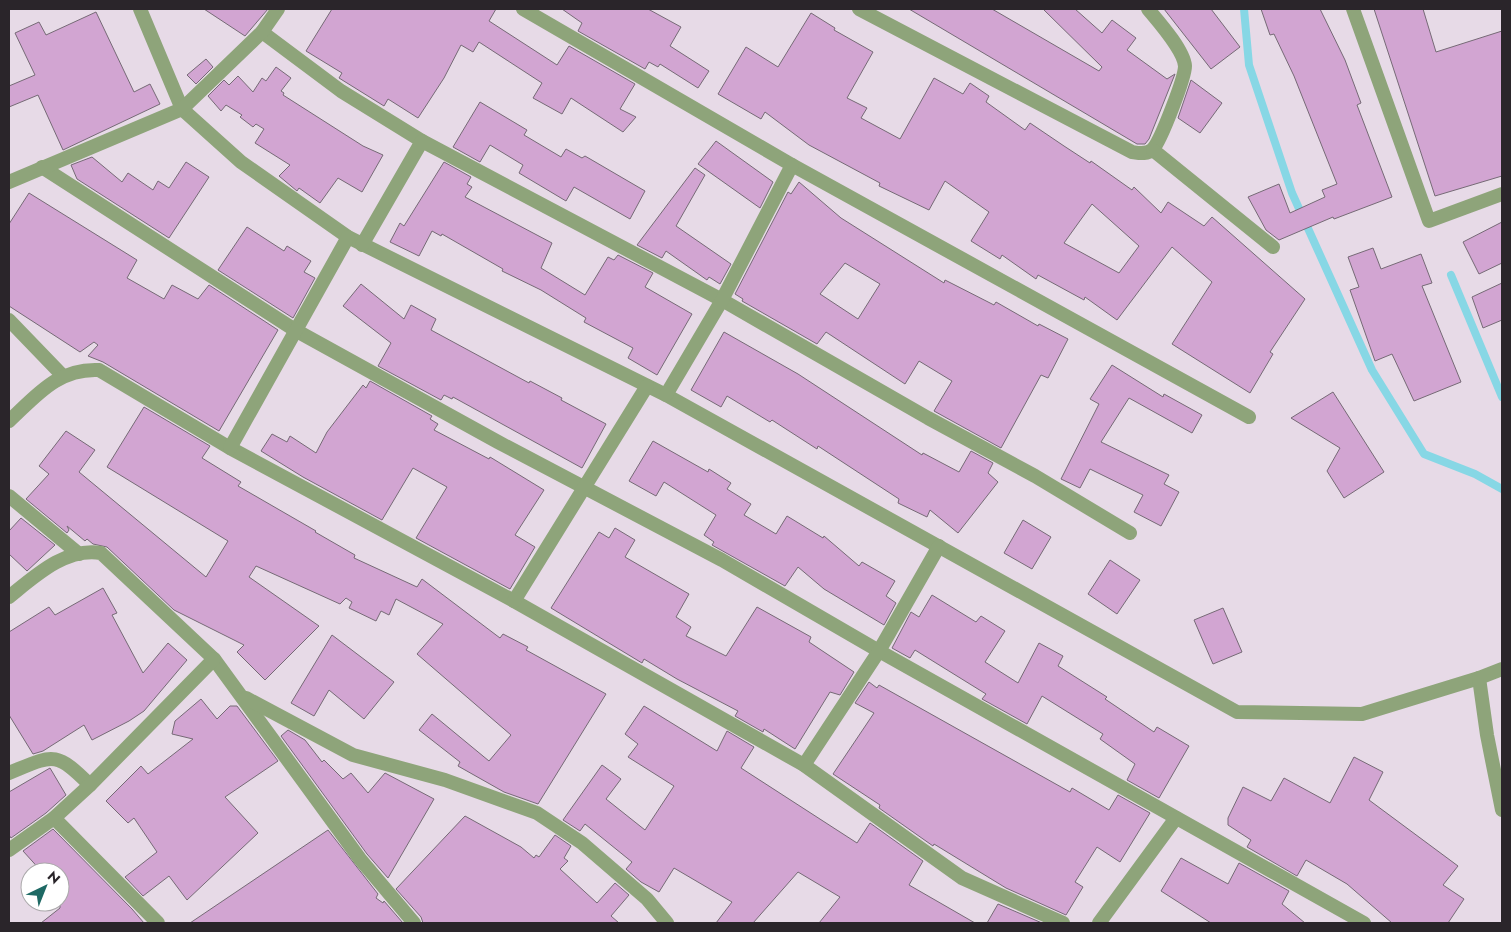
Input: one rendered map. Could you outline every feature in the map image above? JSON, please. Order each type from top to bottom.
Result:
[{"type":"street","points":[[140,9],[182,108],[241,162],[348,237],[666,395],[1237,712],[1362,714],[1479,678],[1502,669]]},
{"type":"street","points":[[9,182],[182,108],[262,32],[278,9]]},
{"type":"street","points":[[524,9],[792,165],[1249,416]]},
{"type":"street","points":[[868,11],[1132,152],[1142,154],[1153,150],[1160,137],[1181,83],[1185,66],[1180,52],[1148,9]]},
{"type":"street","points":[[1353,9],[1429,221],[1502,194]]},
{"type":"street","points":[[262,32],[341,91],[422,142],[722,300],[928,418],[1035,476],[1130,533]]},
{"type":"street","points":[[362,245],[422,142]]},
{"type":"street","points":[[1153,150],[1273,248]]},
{"type":"street","points":[[666,395],[722,300],[792,165]]},
{"type":"street","points":[[42,167],[295,330],[498,442],[722,560],[879,651],[1364,923]]},
{"type":"street","points":[[230,448],[348,237]]},
{"type":"street","points":[[9,320],[62,376]]},
{"type":"street","points":[[9,421],[42,391],[62,376],[82,369],[99,370],[230,448],[514,601],[804,765],[962,878],[1063,923]]},
{"type":"street","points":[[514,601],[647,386]]},
{"type":"street","points":[[9,496],[79,554]]},
{"type":"street","points":[[804,765],[879,651],[939,546]]},
{"type":"street","points":[[9,597],[58,562],[87,551],[101,553],[214,660],[244,697],[360,859],[414,923]]},
{"type":"street","points":[[9,850],[54,818],[90,786],[214,660]]},
{"type":"street","points":[[1479,678],[1487,735],[1502,810]]},
{"type":"street","points":[[244,697],[353,755],[445,780],[537,814],[582,842],[646,899],[667,923]]},
{"type":"street","points":[[9,773],[45,759],[59,758],[71,766],[90,786]]},
{"type":"street","points":[[54,818],[158,923]]},
{"type":"street","points":[[1099,923],[1176,818]]},
{"type":"building","points":[[204,9],[268,9],[245,36]]},
{"type":"building","points":[[332,9],[496,9],[489,21],[557,65],[569,46],[635,84],[620,109],[636,117],[623,132],[571,98],[562,114],[533,98],[542,83],[479,42],[473,52],[461,45],[444,78],[418,118],[388,99],[384,106],[339,78],[342,73],[306,51]]},
{"type":"building","points":[[562,9],[648,9],[681,27],[670,46],[709,71],[698,88],[660,64],[658,67],[649,62],[645,69],[578,31],[582,23]]},
{"type":"building","points":[[909,9],[992,9],[1099,71],[1102,67],[1043,9],[1075,9],[1102,33],[1112,20],[1136,38],[1127,50],[1167,79],[1175,74],[1149,139],[1145,144],[1137,144]]},
{"type":"building","points":[[1164,9],[1211,9],[1240,47],[1211,69]]},
{"type":"building","points":[[1261,9],[1320,9],[1345,60],[1361,103],[1357,105],[1392,197],[1334,219],[1333,217],[1279,240],[1266,230],[1248,197],[1279,184],[1290,213],[1325,197],[1322,190],[1337,184],[1294,76],[1274,34],[1270,35]]},
{"type":"building","points":[[1374,9],[1423,9],[1436,52],[1502,31],[1502,176],[1435,196]]},
{"type":"building","points":[[96,12],[134,92],[150,84],[160,104],[63,150],[38,95],[9,107],[9,86],[35,75],[15,33],[39,22],[46,35]]},
{"type":"building","points":[[811,13],[835,28],[834,30],[873,52],[847,98],[867,108],[861,118],[900,139],[934,78],[963,94],[970,83],[989,96],[986,102],[1025,130],[1030,123],[1090,163],[1091,161],[1132,190],[1134,187],[1161,213],[1168,202],[1204,226],[1212,217],[1305,299],[1270,352],[1273,354],[1250,393],[1172,344],[1212,282],[1172,247],[1117,320],[1085,297],[1084,300],[1038,275],[1036,279],[1002,255],[1000,259],[971,241],[989,212],[945,181],[929,210],[879,186],[880,183],[809,145],[765,112],[761,119],[718,94],[746,47],[778,67]],"holes":[[[1092,204],[1139,246],[1119,273],[1064,243]]]},
{"type":"building","points":[[206,59],[213,67],[196,84],[187,75]]},
{"type":"building","points":[[276,67],[291,78],[281,91],[284,93],[283,95],[363,146],[383,155],[362,192],[338,178],[320,203],[299,188],[297,191],[279,176],[290,165],[255,143],[264,129],[256,124],[253,127],[240,117],[242,115],[226,105],[221,111],[208,96],[224,80],[229,85],[238,76],[253,92],[262,78],[266,81]]},
{"type":"building","points":[[1191,80],[1222,103],[1200,133],[1178,118]]},
{"type":"building","points":[[480,102],[527,130],[524,135],[561,157],[566,149],[582,158],[585,156],[645,191],[630,219],[574,187],[566,201],[519,173],[523,165],[490,145],[480,162],[453,147]]},
{"type":"building","points":[[716,141],[773,182],[760,208],[698,164]]},
{"type":"building","points":[[92,157],[122,182],[128,173],[153,190],[158,181],[169,188],[186,162],[209,177],[169,238],[77,179],[71,165]]},
{"type":"building","points":[[444,162],[471,177],[467,184],[472,187],[465,197],[552,243],[541,268],[585,295],[608,257],[614,260],[618,255],[653,273],[645,287],[692,314],[657,375],[628,358],[633,348],[584,322],[586,318],[541,290],[502,271],[503,269],[442,234],[441,236],[432,231],[419,256],[390,242],[400,223],[404,226]]},
{"type":"building","points":[[695,168],[705,175],[676,226],[731,264],[720,284],[709,277],[707,280],[666,251],[662,258],[637,245]]},
{"type":"building","points":[[799,182],[841,218],[944,283],[945,280],[994,305],[996,302],[1038,326],[1039,324],[1068,339],[1048,378],[1041,375],[1001,448],[934,411],[952,381],[919,361],[905,384],[826,332],[817,344],[742,301],[743,299],[735,294],[788,192],[791,194]],"holes":[[[845,263],[880,284],[858,319],[820,294]]]},
{"type":"building","points":[[29,193],[137,260],[127,278],[164,299],[172,285],[198,299],[209,285],[278,330],[219,431],[103,362],[88,356],[98,345],[94,342],[80,352],[9,306],[9,224]]},
{"type":"building","points":[[1502,222],[1502,263],[1479,274],[1463,242]]},
{"type":"building","points":[[247,227],[284,251],[287,246],[311,261],[304,272],[315,278],[293,318],[218,270]]},
{"type":"building","points":[[1373,248],[1381,269],[1421,254],[1432,283],[1422,286],[1461,382],[1414,401],[1392,354],[1375,361],[1350,290],[1359,287],[1348,257]]},
{"type":"building","points":[[1502,283],[1502,320],[1483,328],[1472,297]]},
{"type":"building","points":[[361,284],[404,319],[411,305],[436,319],[431,330],[529,383],[530,381],[562,398],[561,400],[606,424],[582,468],[453,397],[452,399],[444,395],[441,400],[378,366],[391,343],[343,306]]},
{"type":"building","points":[[724,332],[798,374],[922,455],[923,453],[959,472],[971,451],[993,463],[988,473],[998,482],[958,533],[930,510],[927,517],[898,503],[899,499],[818,446],[817,449],[772,420],[770,422],[727,396],[721,407],[691,390]]},
{"type":"building","points":[[1112,365],[1163,397],[1164,394],[1202,415],[1192,433],[1129,398],[1101,442],[1169,475],[1164,484],[1179,492],[1161,526],[1134,512],[1143,495],[1090,469],[1080,488],[1061,479],[1099,404],[1090,399]]},
{"type":"building","points":[[370,381],[432,416],[430,419],[438,424],[434,430],[489,459],[490,457],[544,490],[515,535],[535,547],[510,589],[416,538],[447,487],[413,468],[382,520],[303,477],[261,451],[272,434],[287,442],[290,436],[316,453],[327,432],[363,385],[366,388]]},
{"type":"building","points":[[1333,392],[1384,472],[1344,498],[1327,471],[1340,448],[1291,418]]},
{"type":"building","points":[[144,407],[210,446],[202,458],[241,482],[238,486],[355,555],[354,558],[417,587],[422,579],[500,638],[503,634],[528,647],[526,650],[606,694],[538,804],[504,792],[458,766],[460,762],[419,730],[432,714],[489,761],[511,735],[417,654],[443,624],[396,599],[389,615],[381,611],[376,621],[349,608],[352,602],[346,598],[340,604],[256,566],[249,577],[319,626],[265,680],[237,652],[244,645],[174,610],[107,547],[93,544],[87,539],[85,541],[67,526],[69,530],[67,533],[26,499],[49,474],[39,466],[66,431],[95,450],[79,472],[206,577],[228,541],[107,467]]},
{"type":"building","points":[[653,441],[708,472],[709,469],[731,483],[727,489],[751,504],[744,515],[776,534],[787,516],[823,538],[824,536],[859,566],[862,562],[895,581],[886,596],[896,603],[884,625],[824,589],[798,567],[785,586],[712,545],[714,542],[704,535],[716,515],[664,482],[656,496],[629,481]]},
{"type":"building","points":[[21,518],[55,545],[27,571],[9,554],[9,531]]},
{"type":"building","points":[[1023,520],[1051,537],[1032,569],[1004,553]]},
{"type":"building","points":[[615,528],[635,540],[625,557],[689,594],[676,617],[691,627],[686,636],[726,656],[757,607],[811,637],[809,642],[854,672],[840,695],[830,692],[795,749],[764,729],[763,732],[735,716],[738,711],[677,679],[644,659],[642,663],[551,608],[599,532],[609,538]]},
{"type":"building","points":[[1110,560],[1140,580],[1117,614],[1088,594]]},
{"type":"building","points":[[103,588],[117,613],[112,615],[143,673],[168,643],[187,660],[144,711],[129,721],[92,740],[84,725],[43,751],[33,754],[9,715],[9,632],[49,607],[55,615]]},
{"type":"building","points":[[932,595],[976,622],[981,616],[1005,631],[985,662],[1018,683],[1039,643],[1063,656],[1058,666],[1107,697],[1105,699],[1154,732],[1157,727],[1189,746],[1159,798],[1127,780],[1135,764],[1100,739],[1103,734],[1042,696],[1027,724],[982,699],[986,694],[915,650],[910,658],[892,648],[911,612],[919,617]]},
{"type":"building","points":[[1223,608],[1242,652],[1213,664],[1194,620]]},
{"type":"building","points":[[332,635],[394,682],[364,719],[329,690],[314,716],[291,703]]},
{"type":"building","points":[[869,682],[877,688],[879,685],[1070,792],[1072,788],[1109,810],[1118,795],[1150,813],[1120,862],[1097,847],[1075,882],[1083,887],[1066,915],[1006,888],[934,844],[933,846],[879,808],[880,805],[833,774],[874,713],[855,703]]},
{"type":"building","points":[[201,699],[217,719],[230,706],[237,706],[278,761],[225,797],[258,833],[187,900],[169,876],[143,896],[125,877],[157,852],[134,818],[128,823],[106,801],[141,766],[148,774],[193,739],[172,734],[175,721]]},
{"type":"building","points":[[644,706],[717,751],[727,731],[754,747],[741,768],[857,843],[870,823],[923,861],[909,885],[975,923],[819,923],[840,897],[798,872],[753,923],[716,923],[732,902],[674,868],[659,892],[641,882],[626,869],[632,862],[585,824],[580,831],[563,820],[602,765],[621,779],[606,799],[645,830],[674,786],[628,757],[638,744],[625,734]]},
{"type":"building","points":[[288,730],[305,740],[322,762],[324,760],[343,779],[351,773],[368,793],[385,773],[434,799],[388,878],[367,854],[281,736]]},
{"type":"building","points":[[1354,757],[1383,772],[1369,800],[1458,866],[1443,885],[1464,899],[1448,923],[1392,923],[1347,884],[1306,860],[1297,876],[1247,847],[1251,840],[1228,825],[1228,818],[1243,787],[1271,801],[1284,778],[1330,803]]},
{"type":"building","points":[[50,768],[66,795],[46,813],[11,838],[9,835],[9,792]]},
{"type":"building","points":[[465,816],[521,847],[534,858],[536,855],[539,857],[555,835],[571,846],[564,858],[568,861],[560,869],[597,903],[615,883],[629,895],[611,916],[619,923],[423,923],[421,917],[396,889]]},
{"type":"building","points":[[53,829],[144,923],[41,923],[55,912],[70,912],[70,862],[33,862],[23,851]]},
{"type":"building","points":[[328,830],[378,894],[376,898],[383,903],[384,901],[403,923],[190,923]]},
{"type":"building","points":[[1181,858],[1228,884],[1239,863],[1289,891],[1282,904],[1305,923],[1211,923],[1161,891]]},
{"type":"building","points":[[998,904],[1042,923],[987,923]]},
{"type":"waterway","points":[[1244,9],[1249,65],[1292,193],[1372,370],[1424,454],[1475,474],[1502,489]]},
{"type":"waterway","points":[[1451,275],[1502,397]]}]
